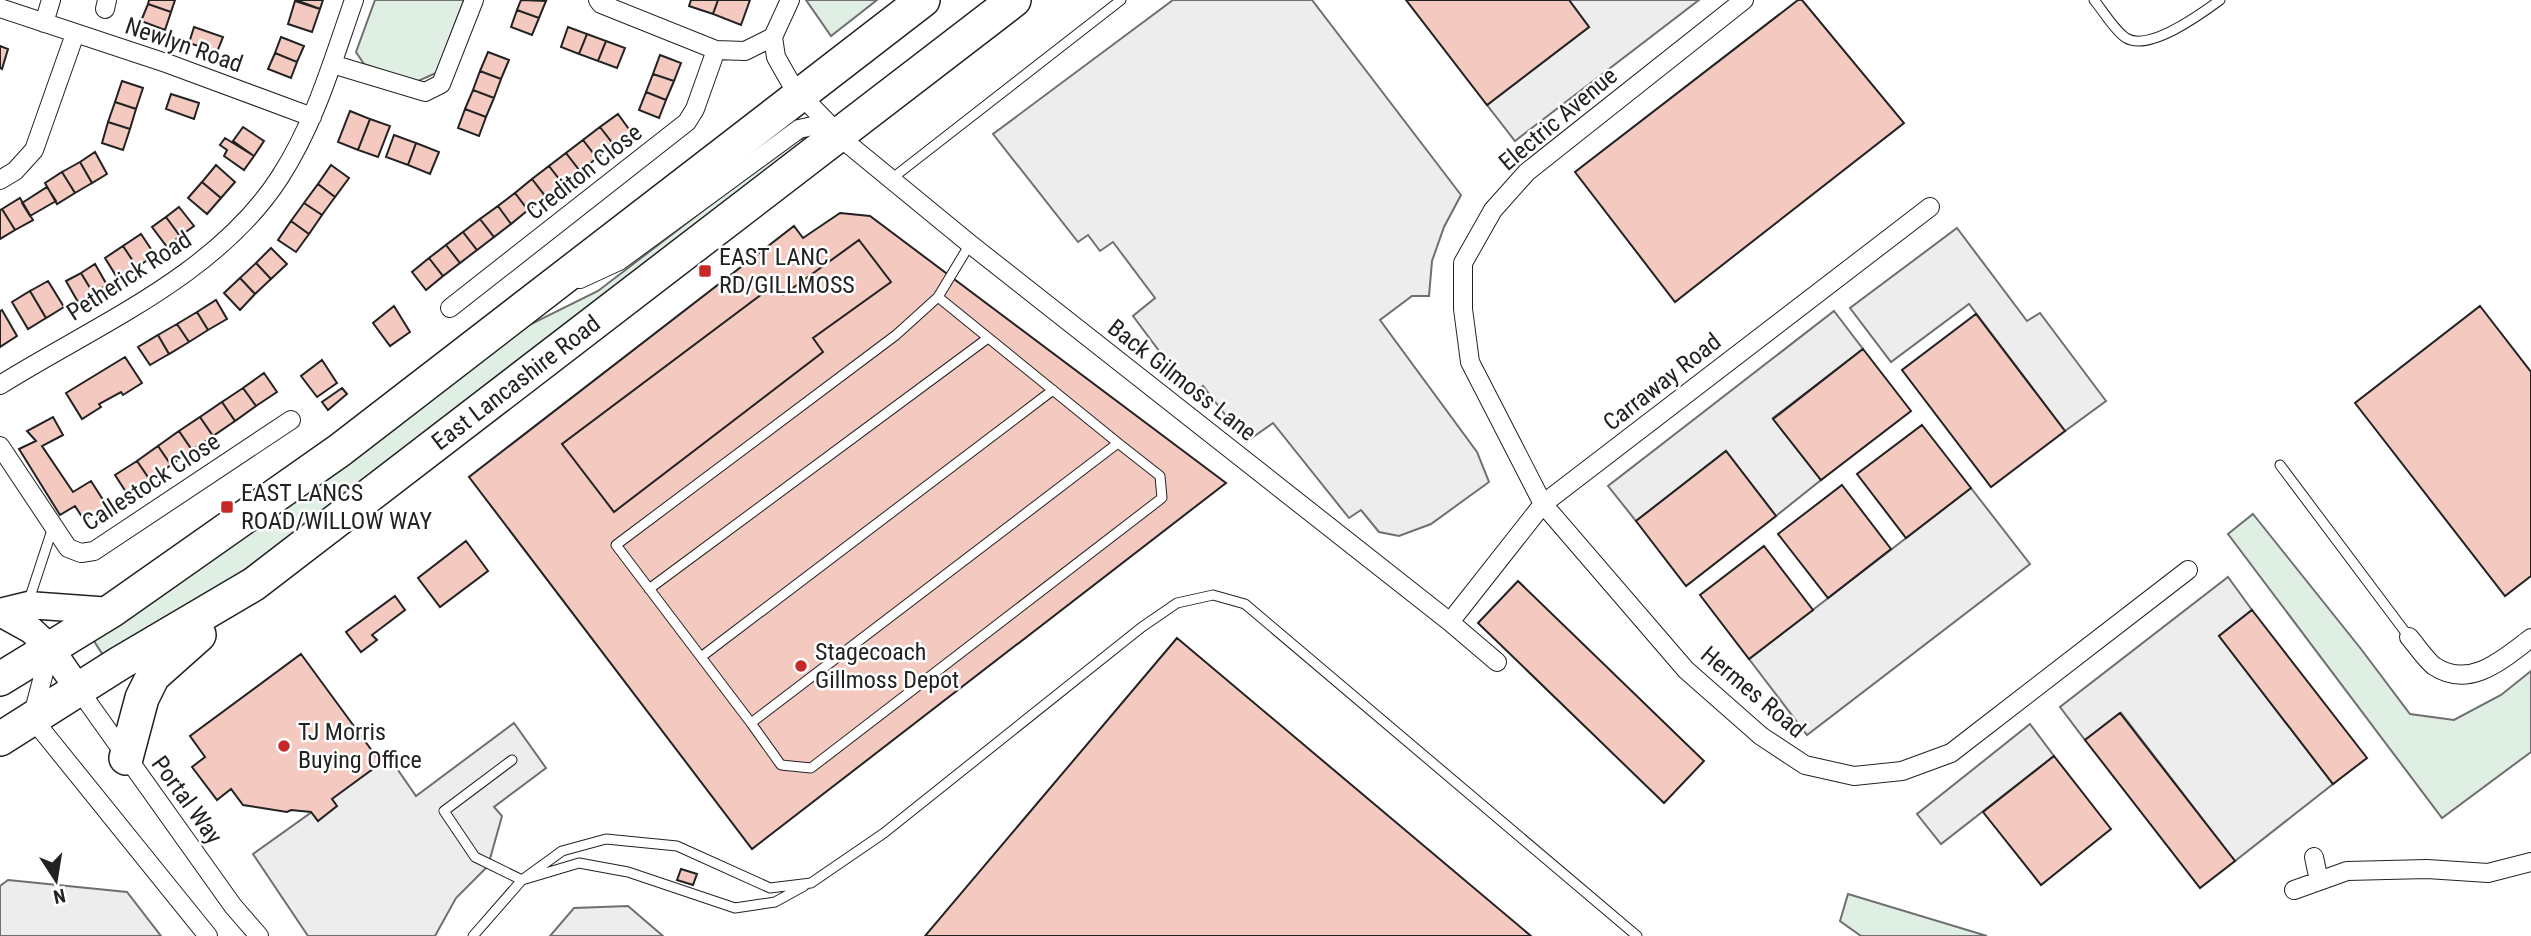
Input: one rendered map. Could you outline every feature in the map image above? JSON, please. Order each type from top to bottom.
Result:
[{"type":"highway","points":[[0,678],[111,611],[340,450],[923,0]]},
{"type":"highway","name":"East Lancashire Road","points":[[0,738],[254,584],[1014,0]]},
{"type":"highway","points":[[126,758],[142,698],[153,676],[186,645],[230,613],[254,584]]},
{"type":"street","points":[[44,23],[51,0]]},
{"type":"street","name":"Petherick Road","points":[[0,385],[177,279],[235,233],[280,177],[312,117],[354,0]]},
{"type":"street","points":[[332,64],[425,92],[441,84],[474,0]]},
{"type":"street","points":[[598,0],[601,4],[716,50],[745,51],[773,37],[790,0]]},
{"type":"street","name":"Electric Avenue","points":[[1543,504],[1470,362],[1463,309],[1463,262],[1493,210],[1527,172],[1744,0]]},
{"type":"street","name":"Newlyn Road","points":[[0,8],[169,64],[312,117]]},
{"type":"street","points":[[0,180],[15,171],[34,150],[75,34]]},
{"type":"street","name":"Back Gilmoss Lane","points":[[773,37],[774,52],[780,67],[801,95],[838,134],[890,180],[1450,622],[1497,663]]},
{"type":"street","name":"Crediton Close","points":[[450,308],[687,122],[695,109],[716,50]]},
{"type":"street","points":[[536,299],[619,261],[799,129],[817,125],[838,134]]},
{"type":"street","name":"Carraway Road","points":[[1450,622],[1543,504],[1930,207]]},
{"type":"street","name":"Callestock Close","points":[[0,446],[68,548],[81,553],[94,551],[291,421]]},
{"type":"street","name":"Hermes Road","points":[[1543,504],[1686,670],[1752,728],[1805,765],[1854,776],[1902,771],[1951,753],[2188,570]]},
{"type":"street","points":[[0,612],[28,605],[111,611]]},
{"type":"street","points":[[0,612],[31,630],[50,648],[79,690]]},
{"type":"street","points":[[2409,637],[2433,665],[2450,674],[2469,675],[2496,665],[2531,638]]},
{"type":"street","points":[[50,648],[32,718],[208,936]]},
{"type":"street","name":"Portal Way","points":[[79,690],[233,906],[259,936]]},
{"type":"street","points":[[2314,857],[2319,881]]},
{"type":"street","points":[[2294,890],[2347,871],[2427,869],[2488,873],[2531,862]]},
{"type":"lane","points":[[890,180],[1121,0]]},
{"type":"lane","points":[[2094,0],[2124,37],[2135,42],[2173,30],[2220,0]]},
{"type":"lane","points":[[938,297],[1160,476],[1162,498],[811,768],[781,765],[616,545],[895,335],[938,297],[970,244]]},
{"type":"lane","points":[[649,589],[988,338]]},
{"type":"lane","points":[[701,657],[1053,390]]},
{"type":"lane","points":[[751,723],[1118,443]]},
{"type":"lane","points":[[2280,465],[2409,637]]},
{"type":"lane","points":[[28,605],[53,527]]},
{"type":"lane","points":[[512,760],[444,811],[475,857],[522,880],[579,863],[628,872],[735,908],[775,902],[811,883],[884,833],[1142,627],[1177,603],[1213,595],[1245,604],[1637,936]]},
{"type":"lane","points":[[473,936],[522,880],[562,851],[606,839],[677,846],[770,888],[811,883]]},
{"type":"green space","points":[[375,0],[464,0],[436,73],[416,82],[364,64],[356,52]]},
{"type":"green space","points":[[806,0],[877,0],[831,36]]},
{"type":"green space","points":[[808,139],[288,540],[108,663],[94,641],[315,487],[529,325],[598,291],[794,141]]},
{"type":"green space","points":[[2253,514],[2410,714],[2454,720],[2501,695],[2531,671],[2531,752],[2442,818],[2228,534]]},
{"type":"green space","points":[[1848,894],[1987,936],[1861,936],[1840,921]]},
{"type":"shaded area","points":[[1173,0],[1312,0],[1461,195],[1444,227],[1432,261],[1429,296],[1412,296],[1380,320],[1477,452],[1489,482],[1431,524],[1399,536],[1379,532],[1361,510],[1349,518],[1273,423],[1246,442],[1203,386],[1192,395],[1133,316],[1155,298],[1113,242],[1100,251],[1088,235],[1078,242],[993,134]]},
{"type":"shaded area","points":[[1569,0],[1699,0],[1515,141],[1487,105],[1589,27]]},
{"type":"shaded area","points":[[1957,228],[2027,321],[2040,313],[2106,401],[2065,431],[1969,304],[1891,362],[1850,308]]},
{"type":"shaded area","points":[[1834,311],[1863,349],[1773,418],[1821,480],[1776,516],[1726,451],[1636,521],[1608,486]]},
{"type":"shaded area","points":[[1971,488],[2030,564],[1807,735],[1749,659]]},
{"type":"shaded area","points":[[2228,577],[2252,610],[2219,636],[2333,784],[2235,861],[2121,713],[2085,740],[2060,707]]},
{"type":"shaded area","points":[[514,723],[546,768],[494,807],[502,816],[488,866],[456,898],[435,936],[308,936],[253,854],[389,757],[416,796]]},
{"type":"shaded area","points":[[2030,724],[2054,756],[1941,844],[1917,814]]},
{"type":"shaded area","points":[[8,880],[127,892],[161,936],[0,936],[0,886]]},
{"type":"shaded area","points":[[628,906],[663,936],[550,936],[574,908]]},
{"type":"building","points":[[149,0],[175,0],[171,12],[148,4]]},
{"type":"building","points":[[296,0],[323,0],[320,9]]},
{"type":"building","points":[[521,0],[546,1],[539,18],[517,10]]},
{"type":"building","points":[[691,0],[718,0],[713,14],[689,6]]},
{"type":"building","points":[[718,0],[750,0],[741,25],[713,14]]},
{"type":"building","points":[[1406,0],[1569,0],[1589,27],[1487,105]]},
{"type":"building","points":[[1798,0],[1802,0],[1904,123],[1675,302],[1575,172]]},
{"type":"building","points":[[295,1],[320,9],[312,32],[288,24]]},
{"type":"building","points":[[148,4],[171,12],[165,30],[141,21]]},
{"type":"building","points":[[517,10],[539,18],[532,35],[511,27]]},
{"type":"building","points":[[194,27],[223,37],[217,52],[189,43]]},
{"type":"building","points":[[568,27],[587,34],[579,54],[561,47]]},
{"type":"building","points":[[587,34],[606,41],[598,61],[579,54]]},
{"type":"building","points":[[281,37],[304,46],[297,62],[275,53]]},
{"type":"building","points":[[606,41],[625,48],[617,68],[598,61]]},
{"type":"building","points":[[0,46],[8,49],[2,69],[0,68]]},
{"type":"building","points":[[488,52],[509,60],[501,79],[480,71]]},
{"type":"building","points":[[275,53],[297,62],[291,78],[268,69]]},
{"type":"building","points":[[660,55],[681,63],[674,81],[653,74]]},
{"type":"building","points":[[480,71],[501,79],[494,98],[473,90]]},
{"type":"building","points":[[653,74],[674,81],[666,100],[646,92]]},
{"type":"building","points":[[122,81],[143,88],[136,109],[115,102]]},
{"type":"building","points":[[473,90],[494,98],[486,117],[465,109]]},
{"type":"building","points":[[646,92],[666,100],[659,118],[639,110]]},
{"type":"building","points":[[171,94],[199,103],[194,119],[166,109]]},
{"type":"building","points":[[115,102],[136,109],[130,129],[108,122]]},
{"type":"building","points":[[465,109],[486,117],[479,136],[458,128]]},
{"type":"building","points":[[350,111],[370,119],[358,150],[338,142]]},
{"type":"building","points":[[618,114],[631,132],[614,145],[600,127]]},
{"type":"building","points":[[370,119],[390,126],[378,157],[358,150]]},
{"type":"building","points":[[108,122],[130,129],[123,150],[102,143]]},
{"type":"building","points":[[243,127],[264,141],[254,156],[233,141]]},
{"type":"building","points":[[600,127],[614,145],[597,158],[583,140]]},
{"type":"building","points":[[394,135],[416,143],[408,165],[386,157]]},
{"type":"building","points":[[225,138],[254,156],[244,170],[224,156],[227,150],[220,145]]},
{"type":"building","points":[[583,140],[597,158],[580,171],[566,153]]},
{"type":"building","points":[[416,143],[439,152],[430,174],[408,165]]},
{"type":"building","points":[[95,152],[107,174],[92,183],[80,162]]},
{"type":"building","points":[[566,153],[580,171],[563,184],[549,166]]},
{"type":"building","points":[[80,162],[92,183],[75,193],[62,172]]},
{"type":"building","points":[[216,165],[235,182],[221,198],[202,182]]},
{"type":"building","points":[[331,165],[349,178],[335,197],[318,184]]},
{"type":"building","points":[[549,166],[563,184],[546,197],[532,179]]},
{"type":"building","points":[[62,172],[75,193],[57,204],[45,183]]},
{"type":"building","points":[[532,179],[546,197],[528,210],[515,193]]},
{"type":"building","points":[[202,182],[221,198],[207,214],[188,198]]},
{"type":"building","points":[[318,184],[335,197],[322,215],[304,203]]},
{"type":"building","points":[[47,187],[56,201],[30,216],[22,203]]},
{"type":"building","points":[[515,193],[528,210],[511,224],[498,206]]},
{"type":"building","points":[[20,198],[33,220],[15,230],[2,209]]},
{"type":"building","points":[[304,203],[322,215],[309,234],[291,221]]},
{"type":"building","points":[[498,206],[511,224],[494,237],[480,219]]},
{"type":"building","points":[[179,207],[194,226],[180,236],[166,217]]},
{"type":"building","points":[[2,209],[15,230],[0,239],[0,210]]},
{"type":"building","name":"Stagecoach Gillmoss Depot","points":[[840,213],[870,216],[1226,483],[752,849],[469,477],[794,226],[803,238]]},
{"type":"building","points":[[166,217],[180,236],[167,247],[152,227]]},
{"type":"building","points":[[480,219],[494,237],[477,250],[463,232]]},
{"type":"building","points":[[291,221],[309,234],[296,252],[278,240]]},
{"type":"building","points":[[463,232],[477,250],[460,263],[446,245]]},
{"type":"building","points":[[141,234],[155,255],[137,267],[123,246]]},
{"type":"building","points":[[859,240],[891,282],[813,338],[823,352],[614,512],[562,444],[774,285],[783,295]]},
{"type":"building","points":[[446,245],[460,263],[443,276],[429,258]]},
{"type":"building","points":[[123,246],[137,267],[118,279],[105,258]]},
{"type":"building","points":[[271,248],[287,264],[271,279],[256,263]]},
{"type":"building","points":[[429,258],[443,276],[426,290],[412,272]]},
{"type":"building","points":[[256,263],[271,279],[255,294],[240,278]]},
{"type":"building","points":[[95,264],[107,285],[93,293],[81,273]]},
{"type":"building","points":[[81,273],[93,293],[78,302],[66,281]]},
{"type":"building","points":[[240,278],[255,294],[240,310],[224,293]]},
{"type":"building","points":[[48,281],[64,307],[46,318],[30,291]]},
{"type":"building","points":[[30,291],[46,318],[28,329],[12,302]]},
{"type":"building","points":[[216,300],[227,319],[208,330],[197,312]]},
{"type":"building","points":[[394,306],[410,332],[390,346],[373,323]]},
{"type":"building","points":[[2480,306],[2531,372],[2531,576],[2505,596],[2355,403]]},
{"type":"building","points":[[2,310],[17,336],[0,347],[0,311]]},
{"type":"building","points":[[197,312],[208,330],[189,342],[177,324]]},
{"type":"building","points":[[1976,314],[2065,431],[1991,487],[1902,370]]},
{"type":"building","points":[[177,324],[189,342],[169,354],[158,335]]},
{"type":"building","points":[[158,335],[169,354],[150,365],[138,347]]},
{"type":"building","points":[[1863,349],[1911,411],[1821,480],[1773,419]]},
{"type":"building","points":[[125,357],[142,383],[123,395],[121,392],[99,404],[101,407],[82,419],[66,393]]},
{"type":"building","points":[[322,360],[337,383],[317,397],[301,376]]},
{"type":"building","points":[[264,373],[277,392],[256,406],[243,388]]},
{"type":"building","points":[[243,388],[256,406],[235,421],[222,402]]},
{"type":"building","points":[[342,388],[347,394],[328,410],[322,402]]},
{"type":"building","points":[[222,402],[235,421],[213,436],[200,417]]},
{"type":"building","points":[[53,417],[63,435],[42,446],[73,492],[91,481],[107,506],[84,520],[75,506],[60,515],[19,449],[36,441],[27,431]]},
{"type":"building","points":[[200,417],[213,436],[192,450],[179,431]]},
{"type":"building","points":[[1922,425],[1971,488],[1906,538],[1857,474]]},
{"type":"building","points":[[179,431],[192,450],[171,465],[158,446]]},
{"type":"building","points":[[158,446],[171,465],[150,480],[137,461]]},
{"type":"building","points":[[1726,451],[1776,516],[1686,586],[1636,521]]},
{"type":"building","points":[[137,461],[150,480],[128,495],[115,475]]},
{"type":"building","points":[[1842,485],[1891,549],[1828,598],[1778,534]]},
{"type":"building","points":[[466,541],[488,571],[440,607],[418,578]]},
{"type":"building","points":[[1764,546],[1813,610],[1749,659],[1700,595]]},
{"type":"building","points":[[1518,581],[1704,761],[1664,803],[1478,623]]},
{"type":"building","points":[[395,596],[405,610],[372,635],[377,640],[361,652],[346,632]]},
{"type":"building","points":[[2252,610],[2367,758],[2333,784],[2219,636]]},
{"type":"building","points":[[1177,638],[1531,936],[925,936]]},
{"type":"building","name":"TJ Morris Buying Office","points":[[301,654],[381,763],[332,799],[337,806],[318,821],[311,812],[287,812],[243,805],[231,789],[217,800],[192,767],[205,757],[190,736]]},
{"type":"building","points":[[2120,713],[2235,861],[2200,888],[2085,740]]},
{"type":"building","points":[[2054,756],[2111,829],[2041,885],[1983,812]]},
{"type":"building","points":[[681,869],[697,874],[693,885],[677,880]]},
{"type":"place","name":"EAST LANC RD/GILLMOSS","points":[[705,271]]},
{"type":"place","name":"EAST LANCS ROAD/WILLOW WAY","points":[[227,507]]},
{"type":"place","name":"Stagecoach Gillmoss Depot","points":[[801,666]]},
{"type":"place","name":"TJ Morris Buying Office","points":[[284,746]]}]
